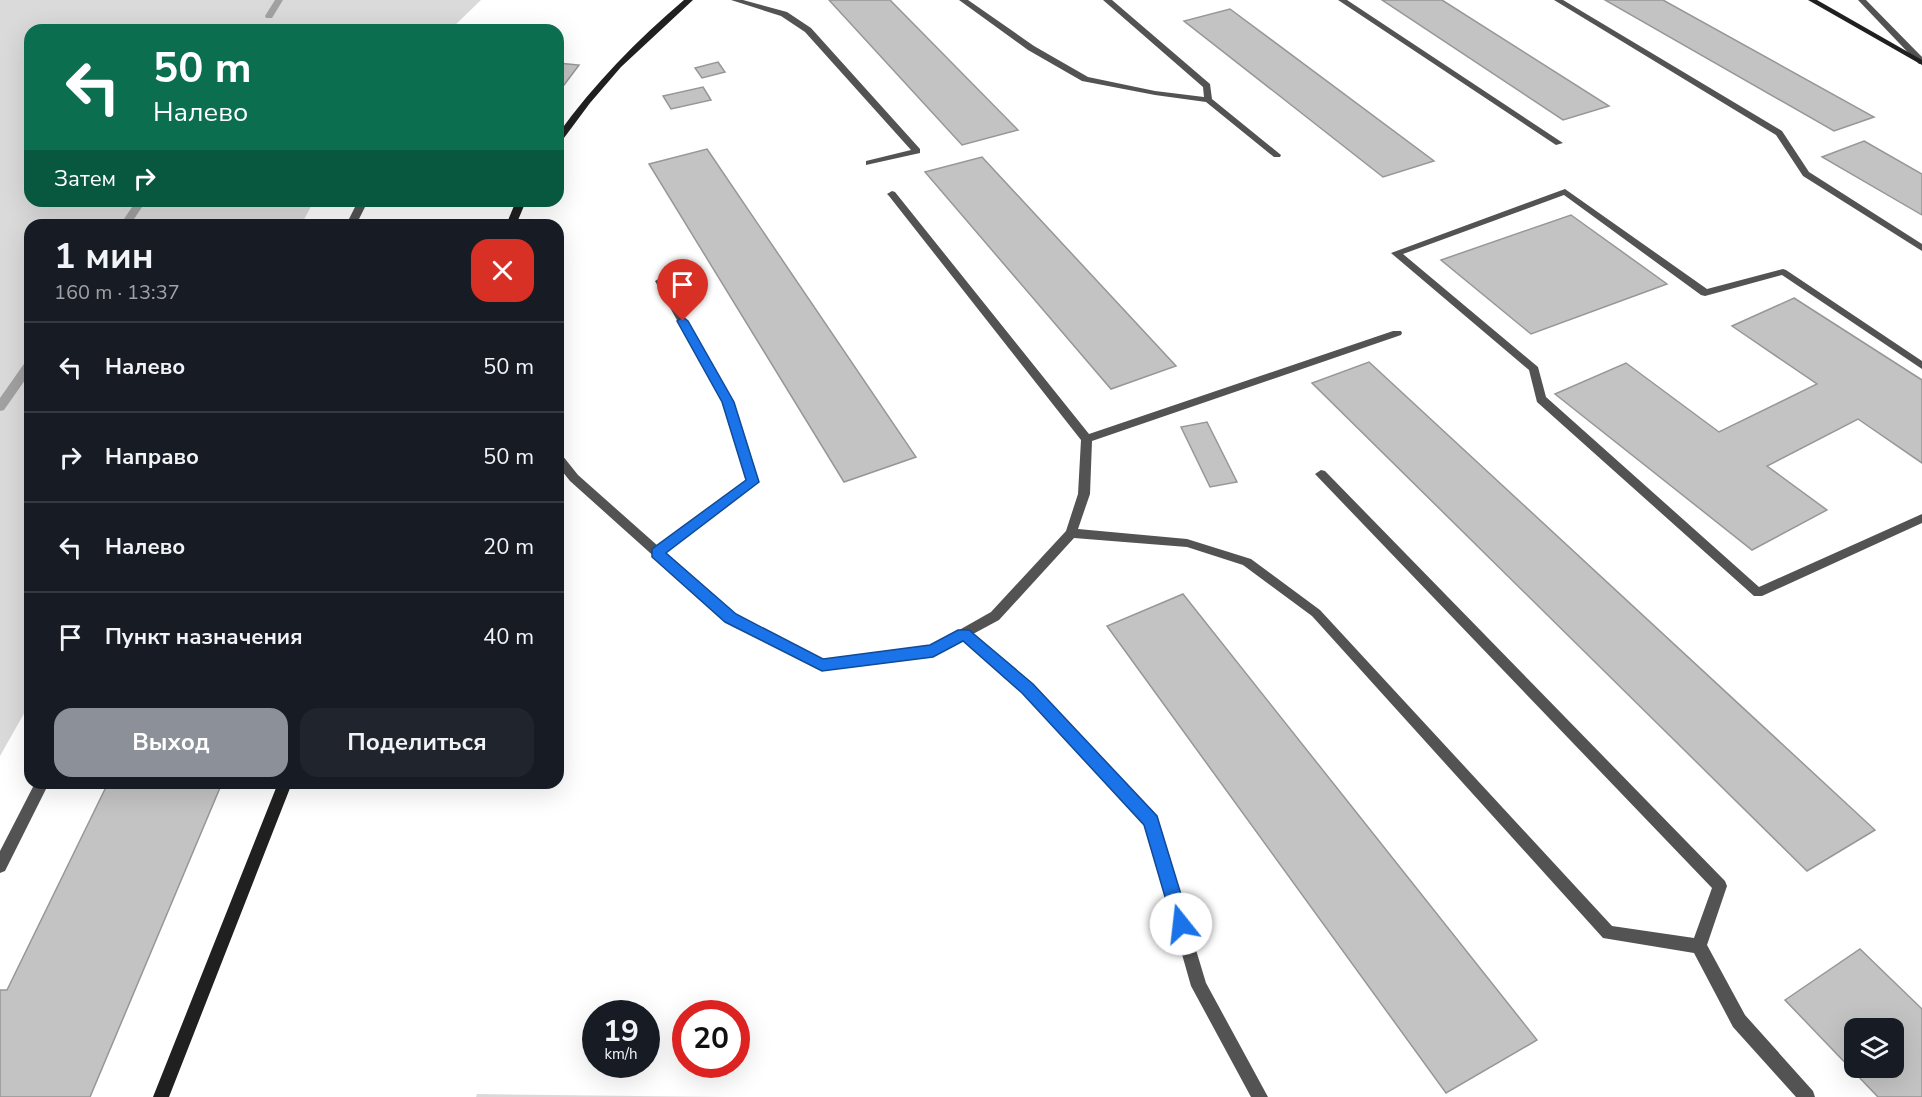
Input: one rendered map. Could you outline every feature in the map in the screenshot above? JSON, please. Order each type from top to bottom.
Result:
[{"type":"main road","points":[[564,131],[581,106],[637,44],[689,0]]},
{"type":"main road","points":[[1812,0],[1922,62]]},
{"type":"main road","points":[[161,1097],[283,789]]},
{"type":"lane","points":[[735,0],[784,14],[808,30],[916,150],[869,163]]},
{"type":"lane","points":[[963,0],[1031,48],[1085,79],[1155,93],[1208,100],[1277,155]]},
{"type":"lane","points":[[1107,0],[1207,86],[1208,100]]},
{"type":"lane","points":[[1342,0],[1560,143]]},
{"type":"lane","points":[[1558,0],[1779,133],[1806,174],[1922,248]]},
{"type":"lane","points":[[1862,0],[1922,62]]},
{"type":"lane","points":[[1922,366],[1783,272],[1705,292],[1565,192],[1396,253],[1534,369],[1541,399],[1758,593],[1922,518]]},
{"type":"lane","points":[[564,466],[574,478],[730,618],[822,665],[933,651],[995,616],[1071,533],[1084,494],[1088,439],[892,194]]},
{"type":"lane","points":[[656,553],[753,482],[728,402],[660,281]]},
{"type":"lane","points":[[1088,439],[1397,333]]},
{"type":"lane","points":[[1321,474],[1720,886],[1699,946],[1739,1021],[1807,1097]]},
{"type":"lane","points":[[1071,533],[1187,543],[1247,562],[1316,613],[1608,933],[1699,946]]},
{"type":"lane","points":[[964,634],[1028,688],[1151,821],[1199,986],[1260,1097]]},
{"type":"lane","points":[[0,866],[39,789]]},
{"type":"shaded area","points":[[0,0],[481,0],[456,24],[24,24],[24,207],[311,207],[304,219],[24,219],[24,714],[0,756]]},
{"type":"shaded area","points":[[477,1094],[725,1097],[476,1097]]},
{"type":"building","points":[[829,0],[890,0],[1018,130],[962,145]]},
{"type":"building","points":[[1382,0],[1442,0],[1609,106],[1563,120]]},
{"type":"building","points":[[1605,0],[1663,0],[1874,117],[1834,131]]},
{"type":"building","points":[[1230,9],[1434,161],[1383,177],[1184,21]]},
{"type":"building","points":[[718,62],[725,72],[702,78],[695,68]]},
{"type":"building","points":[[564,64],[579,65],[564,85]]},
{"type":"building","points":[[703,87],[711,100],[671,109],[663,96]]},
{"type":"building","points":[[1864,141],[1922,174],[1922,215],[1822,157]]},
{"type":"building","points":[[707,149],[916,457],[844,482],[649,164]]},
{"type":"building","points":[[982,157],[1176,366],[1111,389],[925,172]]},
{"type":"building","points":[[1571,215],[1667,284],[1531,334],[1441,260]]},
{"type":"building","points":[[1794,298],[1922,380],[1922,463],[1858,419],[1767,466],[1827,510],[1752,550],[1555,394],[1626,363],[1719,432],[1817,384],[1732,326]]},
{"type":"building","points":[[1369,362],[1875,830],[1807,871],[1312,383]]},
{"type":"building","points":[[1207,422],[1237,482],[1210,487],[1181,427]]},
{"type":"building","points":[[1183,594],[1537,1040],[1446,1093],[1107,626]]},
{"type":"building","points":[[105,789],[219,789],[90,1097],[0,1097],[0,990],[7,990]]},
{"type":"building","points":[[1860,949],[1922,1009],[1922,1097],[1878,1097],[1860,1078],[1904,1078],[1904,1018],[1844,1018],[1844,1062],[1785,1000]]},
{"type":"waterway","points":[[269,16],[279,0]]},
{"type":"waterway","points":[[129,219],[137,207]]},
{"type":"waterway","points":[[0,407],[24,373]]},
{"type":"route","points":[[683,321],[728,402],[753,482],[656,553],[730,618],[822,665],[933,651],[964,634],[1028,688],[1151,821],[1181,924]]}]
